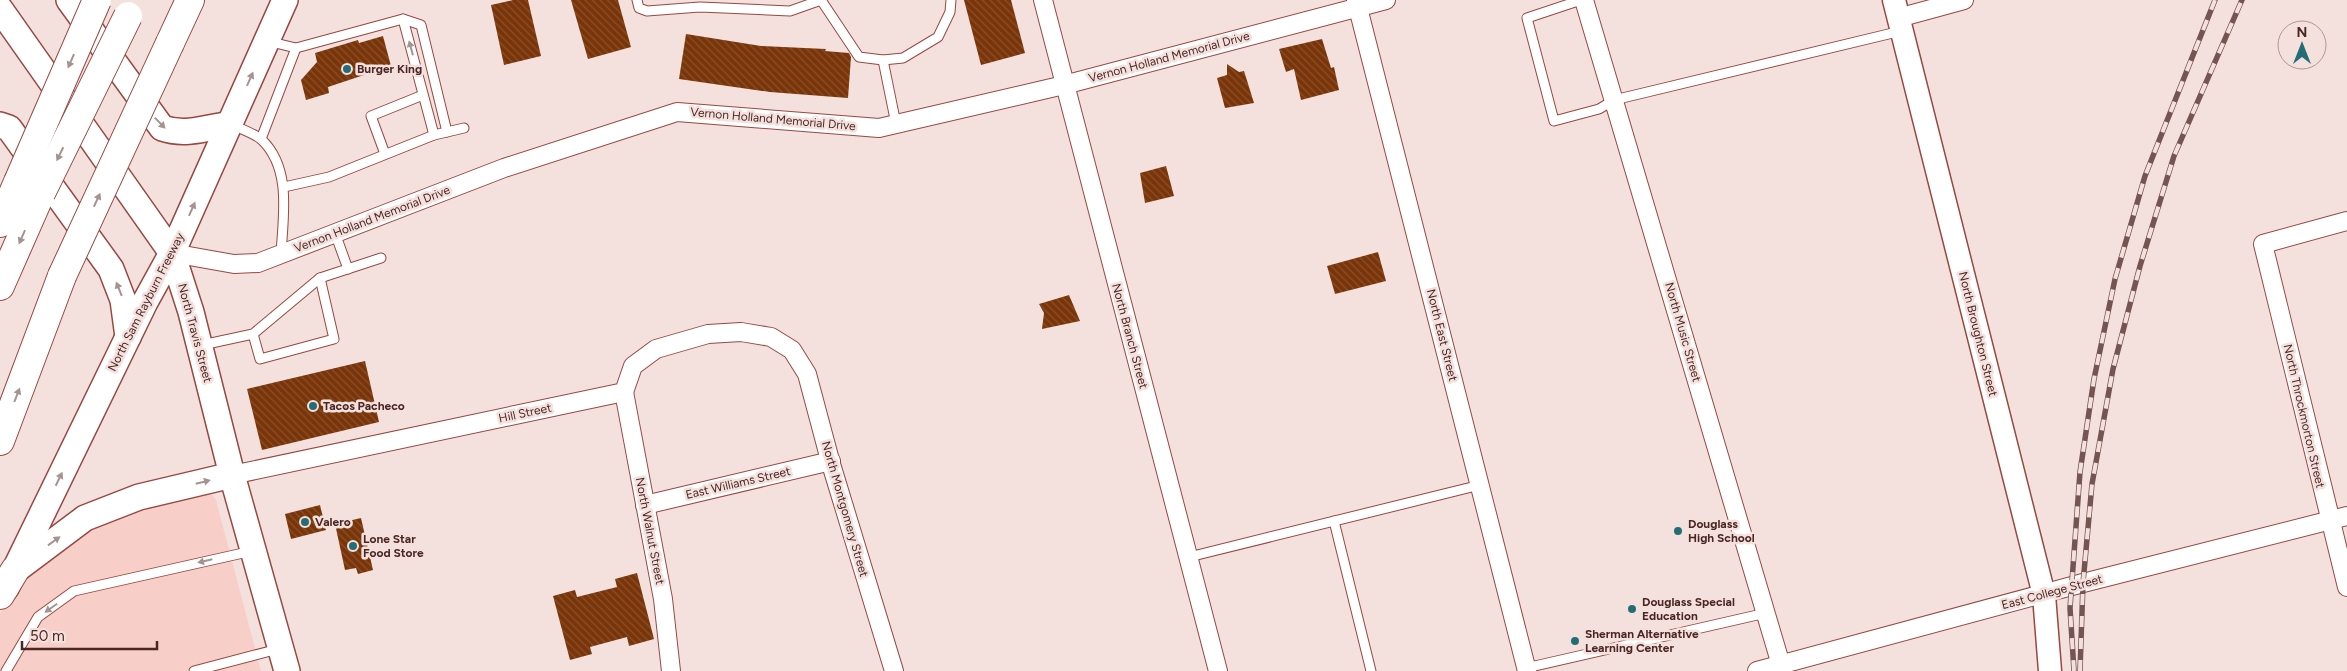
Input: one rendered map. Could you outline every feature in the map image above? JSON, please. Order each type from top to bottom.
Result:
[{"type":"highway","points":[[0,286],[30,187],[97,0]]},
{"type":"highway","points":[[0,441],[62,276],[190,0]]},
{"type":"highway","points":[[0,223],[30,187],[131,8]]},
{"type":"highway","points":[[0,595],[15,570]]},
{"type":"main road","points":[[0,9],[4,0]]},
{"type":"main road","points":[[69,0],[162,128],[186,133],[230,124]]},
{"type":"main road","name":"North Sam Rayburn Freeway","points":[[0,602],[128,337],[172,253],[285,0]]},
{"type":"main road","name":"North Travis Street","points":[[0,9],[172,253],[199,346],[252,550],[284,660]]},
{"type":"main road","points":[[0,125],[9,128],[111,269],[123,300],[128,337]]},
{"type":"main road","points":[[15,570],[85,518],[139,497],[232,475]]},
{"type":"street","name":"North Branch Street","points":[[1043,0],[1218,671]]},
{"type":"street","name":"Vernon Holland Memorial Drive","points":[[172,253],[234,264],[258,263],[504,168],[677,112],[879,128],[1064,85],[1357,4],[1386,0]]},
{"type":"street","name":"North Music Street","points":[[1583,0],[1781,665]]},
{"type":"street","points":[[1898,16],[1964,0]]},
{"type":"street","name":"North East Street","points":[[1357,4],[1527,670]]},
{"type":"street","name":"North Broughton Street","points":[[1898,16],[2044,595],[2050,671]]},
{"type":"street","name":"North Throckmorton Street","points":[[2347,221],[2263,244],[2329,521],[2347,587]]},
{"type":"street","name":"North Montgomery Street","points":[[624,392],[633,366],[656,349],[708,334],[741,332],[771,337],[792,350],[807,374],[894,671]]},
{"type":"street","name":"Hill Street","points":[[232,475],[624,392]]},
{"type":"street","name":"North Walnut Street","points":[[624,392],[663,599],[671,671]]},
{"type":"street","name":"East Williams Street","points":[[645,505],[831,461]]},
{"type":"street","name":"East College Street","points":[[1757,671],[2347,516]]},
{"type":"lane","points":[[636,0],[639,8],[647,11],[700,7],[790,11],[821,0],[859,57],[883,60],[903,58],[938,37],[950,12],[951,0]]},
{"type":"lane","points":[[1583,0],[1527,18],[1554,121],[1599,109],[1614,100],[1898,16]]},
{"type":"lane","points":[[267,41],[296,48],[402,20],[421,25],[447,132]]},
{"type":"lane","points":[[402,20],[434,135]]},
{"type":"lane","points":[[261,139],[296,48]]},
{"type":"lane","points":[[883,60],[896,124]]},
{"type":"lane","points":[[385,154],[371,116],[423,95]]},
{"type":"lane","points":[[230,124],[261,139],[277,161],[284,187],[281,254]]},
{"type":"lane","points":[[284,187],[329,177],[434,135],[464,128]]},
{"type":"lane","points":[[335,233],[348,269]]},
{"type":"lane","points":[[199,346],[253,334],[320,278],[381,258]]},
{"type":"lane","points":[[253,334],[260,359],[334,339],[320,278]]},
{"type":"lane","points":[[1188,558],[1480,485]]},
{"type":"lane","points":[[1334,521],[1371,671]]},
{"type":"lane","points":[[6,671],[38,617],[74,591],[252,550]]},
{"type":"lane","points":[[1527,670],[1766,613]]},
{"type":"lane","points":[[194,671],[284,660]]},
{"type":"shaded area","points":[[203,491],[211,494],[216,500],[261,671],[0,671],[0,614],[11,590],[19,580],[111,512]]},
{"type":"building","points":[[513,0],[528,0],[541,56],[504,65],[491,5]]},
{"type":"building","points":[[571,0],[618,0],[631,47],[588,59]]},
{"type":"building","points":[[964,0],[1011,0],[1025,53],[981,65]]},
{"type":"building","points":[[686,34],[761,46],[826,49],[825,51],[849,53],[851,57],[848,98],[770,92],[679,79]]},
{"type":"building","name":"Burger King","points":[[383,36],[391,66],[328,87],[329,93],[306,100],[301,80],[317,62],[315,53],[358,40],[359,43]]},
{"type":"building","points":[[1322,39],[1331,68],[1334,67],[1339,90],[1301,100],[1294,69],[1286,72],[1279,49]]},
{"type":"building","points":[[1227,64],[1239,72],[1244,71],[1254,103],[1225,108],[1217,78],[1227,75]]},
{"type":"building","points":[[1166,166],[1174,196],[1145,203],[1140,173]]},
{"type":"building","points":[[1378,252],[1386,281],[1335,294],[1327,266]]},
{"type":"building","points":[[1069,295],[1080,321],[1042,329],[1044,313],[1039,304]]},
{"type":"building","name":"Tacos Pacheco","points":[[365,361],[379,422],[262,450],[247,389]]},
{"type":"building","name":"Valero","points":[[320,505],[326,530],[291,539],[285,514]]},
{"type":"building","name":"Lone Star Food Store","points":[[361,518],[373,570],[358,574],[356,568],[345,570],[335,524]]},
{"type":"building","points":[[637,573],[654,639],[629,646],[627,637],[590,647],[592,654],[570,660],[553,596],[575,590],[577,597],[617,587],[615,579]]},
{"type":"railway","points":[[2074,671],[2070,608],[2080,472],[2094,379],[2115,279],[2145,176],[2215,0]]},
{"type":"railway","points":[[2080,671],[2083,583],[2092,484],[2113,369],[2140,266],[2174,156],[2242,0]]},
{"type":"place","name":"Burger King","points":[[347,69]]},
{"type":"place","name":"Tacos Pacheco","points":[[313,406]]},
{"type":"place","name":"Valero","points":[[305,522]]},
{"type":"place","name":"Douglass High School","points":[[1678,531]]},
{"type":"place","name":"Lone Star Food Store","points":[[353,546]]},
{"type":"place","name":"Douglass Special Education","points":[[1632,609]]},
{"type":"place","name":"Sherman Alternative Learning Center","points":[[1575,641]]}]
